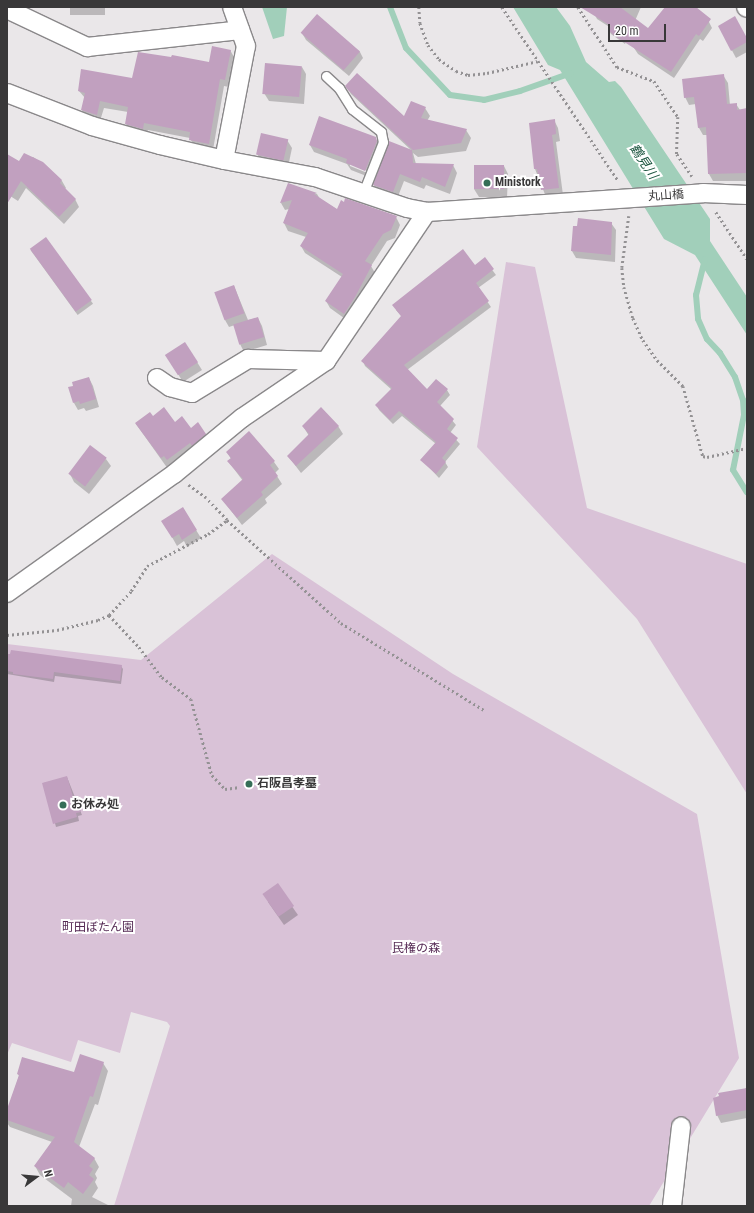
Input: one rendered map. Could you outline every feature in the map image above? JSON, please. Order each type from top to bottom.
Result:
[{"type":"street","points":[[224,160],[246,46],[232,7]]},
{"type":"street","points":[[7,9],[87,47],[240,30]]},
{"type":"street","name":"丸山橋","points":[[7,93],[92,126],[160,145],[224,160],[315,177],[407,208],[427,212],[630,206],[697,186],[747,195]]},
{"type":"street","points":[[7,593],[174,474],[242,418],[326,361],[427,212]]},
{"type":"street","points":[[157,378],[170,387],[192,392],[248,359],[326,361]]},
{"type":"street","points":[[672,1206],[681,1126]]},
{"type":"lane","points":[[326,76],[339,88],[352,109],[381,132],[383,142],[363,194]]},
{"type":"path","points":[[419,7],[420,23],[428,45],[439,59],[456,71],[468,75],[487,73],[538,61]]},
{"type":"path","points":[[502,7],[620,184]]},
{"type":"path","points":[[578,7],[618,67],[654,81],[678,117],[677,154],[697,186]]},
{"type":"path","points":[[630,206],[622,268],[624,287],[633,318],[643,340],[657,360],[683,386],[703,456],[707,457],[724,454],[747,448]]},
{"type":"path","points":[[716,211],[747,259]]},
{"type":"path","points":[[174,474],[206,498],[227,520],[341,623],[484,710]]},
{"type":"path","points":[[7,635],[57,630],[98,620],[109,615],[132,591],[147,566],[208,534],[227,520]]},
{"type":"path","points":[[109,615],[139,647],[162,677],[191,698],[212,775],[225,789],[240,787]]},
{"type":"green space","points":[[506,262],[535,267],[587,508],[747,564],[747,794],[637,619],[477,447]]},
{"type":"green space","name":"民権の森","points":[[272,554],[453,674],[697,814],[739,1058],[649,1206],[114,1206],[170,1026],[167,1022],[131,1012],[120,1053],[78,1040],[71,1062],[12,1043],[7,1055],[7,644],[141,660]]},
{"type":"water","points":[[262,7],[287,7],[284,36],[273,39]]},
{"type":"water","name":"鶴見川","points":[[513,7],[556,7],[570,26],[586,62],[609,82],[615,81],[621,87],[710,219],[710,241],[747,297],[747,335],[695,255],[664,239],[560,70],[548,65]]},
{"type":"building","points":[[580,7],[620,7],[648,28],[665,7],[696,7],[711,19],[699,36],[696,34],[671,72],[615,36],[608,30],[611,26]]},
{"type":"building","points":[[317,14],[360,51],[344,70],[301,33]]},
{"type":"building","points":[[735,16],[747,38],[747,42],[731,51],[718,26]]},
{"type":"building","points":[[212,46],[231,50],[225,80],[220,79],[209,144],[189,140],[190,132],[144,123],[143,129],[125,124],[128,107],[100,101],[97,115],[81,110],[85,93],[78,91],[81,69],[132,78],[138,52],[171,57],[172,55],[209,62]]},
{"type":"building","points":[[265,63],[302,66],[299,97],[262,94]]},
{"type":"building","points":[[357,73],[404,116],[411,101],[426,107],[421,118],[467,129],[461,143],[413,150],[345,86]]},
{"type":"building","points":[[724,74],[727,104],[737,103],[737,110],[747,108],[747,173],[708,174],[706,127],[698,128],[694,97],[684,98],[682,79]]},
{"type":"building","points":[[319,116],[376,137],[377,141],[365,171],[346,163],[347,159],[309,145]]},
{"type":"building","points":[[555,119],[556,134],[552,135],[559,188],[541,190],[537,169],[534,169],[529,123]]},
{"type":"building","points":[[261,133],[288,139],[283,161],[256,154]]},
{"type":"building","points":[[389,141],[412,150],[413,163],[454,164],[445,187],[422,177],[420,182],[400,174],[393,192],[373,185]]},
{"type":"building","points":[[24,153],[43,162],[62,180],[60,183],[76,199],[59,217],[21,181],[7,204],[7,154],[19,161]]},
{"type":"building","points":[[474,165],[504,165],[504,189],[474,189]]},
{"type":"building","points":[[288,183],[317,193],[314,194],[337,209],[341,200],[344,202],[345,198],[397,216],[391,230],[383,234],[365,261],[372,265],[344,314],[325,301],[343,274],[300,246],[308,233],[283,223],[292,200],[280,203]]},
{"type":"building","points":[[578,218],[612,222],[611,255],[571,251],[573,226],[577,226]]},
{"type":"building","points":[[46,237],[92,300],[76,312],[30,249]]},
{"type":"building","points":[[463,249],[475,265],[485,257],[494,269],[476,283],[489,301],[404,365],[427,389],[436,379],[448,389],[437,402],[454,419],[447,429],[458,438],[442,458],[446,462],[436,474],[420,460],[436,442],[399,411],[390,420],[375,405],[392,388],[361,361],[401,316],[392,305]]},
{"type":"building","points":[[234,285],[244,313],[225,320],[214,292]]},
{"type":"building","points":[[258,317],[264,337],[239,345],[233,325]]},
{"type":"building","points":[[185,342],[198,362],[178,375],[165,355]]},
{"type":"building","points":[[89,377],[96,399],[80,404],[79,401],[73,403],[68,387],[73,386],[72,382]]},
{"type":"building","points":[[164,407],[175,422],[182,416],[191,428],[198,422],[206,434],[192,446],[190,443],[167,460],[164,456],[161,458],[135,423],[150,412],[153,416]]},
{"type":"building","points":[[321,407],[339,426],[296,466],[287,456],[309,434],[302,426]]},
{"type":"building","points":[[249,431],[275,461],[270,465],[278,476],[261,492],[263,495],[237,518],[221,499],[243,479],[227,461],[231,458],[226,452]]},
{"type":"building","points":[[90,445],[107,458],[85,486],[68,474]]},
{"type":"building","points":[[183,507],[197,530],[182,540],[179,534],[172,538],[161,521]]},
{"type":"building","points":[[11,650],[122,665],[120,681],[54,672],[53,679],[13,674],[13,672],[7,671],[7,654],[10,654]]},
{"type":"building","name":"お休み処","points":[[67,776],[73,797],[76,797],[81,812],[76,813],[77,817],[53,824],[42,783]]},
{"type":"building","points":[[278,883],[294,906],[278,917],[262,894]]},
{"type":"building","points":[[80,1054],[104,1062],[93,1097],[90,1096],[74,1142],[95,1158],[89,1166],[93,1169],[89,1175],[94,1179],[83,1194],[68,1182],[64,1188],[34,1166],[55,1137],[7,1120],[7,1109],[19,1075],[17,1074],[22,1057],[74,1072]]},
{"type":"building","points":[[747,1088],[747,1110],[716,1116],[713,1098],[719,1096],[718,1093]]},
{"type":"waterway","points":[[390,7],[406,48],[450,95],[484,100],[520,91],[571,73]]},
{"type":"waterway","points":[[705,259],[696,295],[698,319],[707,339],[720,353],[735,377],[743,400],[744,415],[733,470],[747,492]]},
{"type":"place","name":"Ministork","points":[[487,183]]},
{"type":"place","name":"石阪昌孝墓","points":[[249,784]]},
{"type":"place","name":"お休み処","points":[[63,805]]},
{"type":"park label","name":"町田ぼたん園","points":[[98,928]]}]
